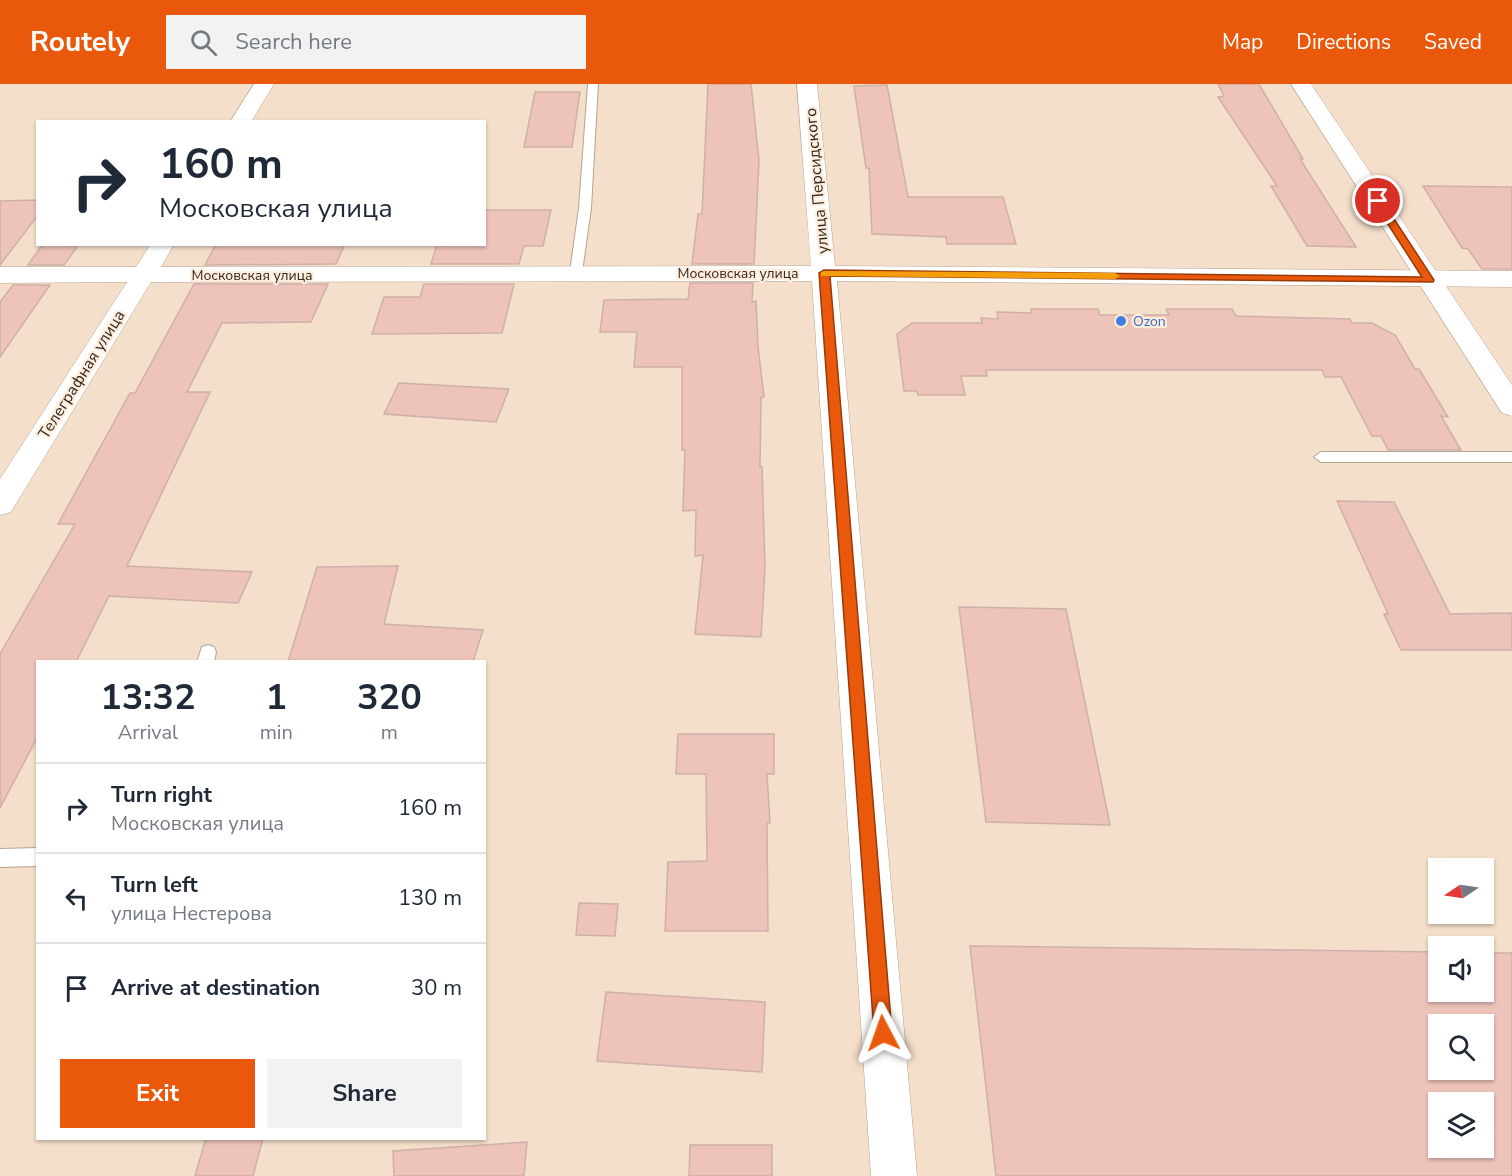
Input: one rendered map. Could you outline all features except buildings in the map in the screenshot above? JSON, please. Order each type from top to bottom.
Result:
[{"type":"street","points":[[241,120],[264,84]]},
{"type":"street","name":"улица Персидского","points":[[807,84],[824,273],[894,1176]]},
{"type":"street","points":[[1301,84],[1512,406]]},
{"type":"street","name":"Телеграфная улица","points":[[0,504],[162,246]]},
{"type":"street","name":"Московская улица","points":[[0,275],[576,272],[1512,279]]},
{"type":"lane","points":[[576,272],[585,208],[593,84]]},
{"type":"lane","points":[[1321,457],[1512,457]]},
{"type":"lane","points":[[0,858],[36,857]]},
{"type":"slow traffic","points":[[824,274],[1115,276]]},
{"type":"place","name":"Ozon","points":[[1121,321]]},
{"type":"route","points":[[883,1033],[824,273],[1429,280],[1378,201]]}]
